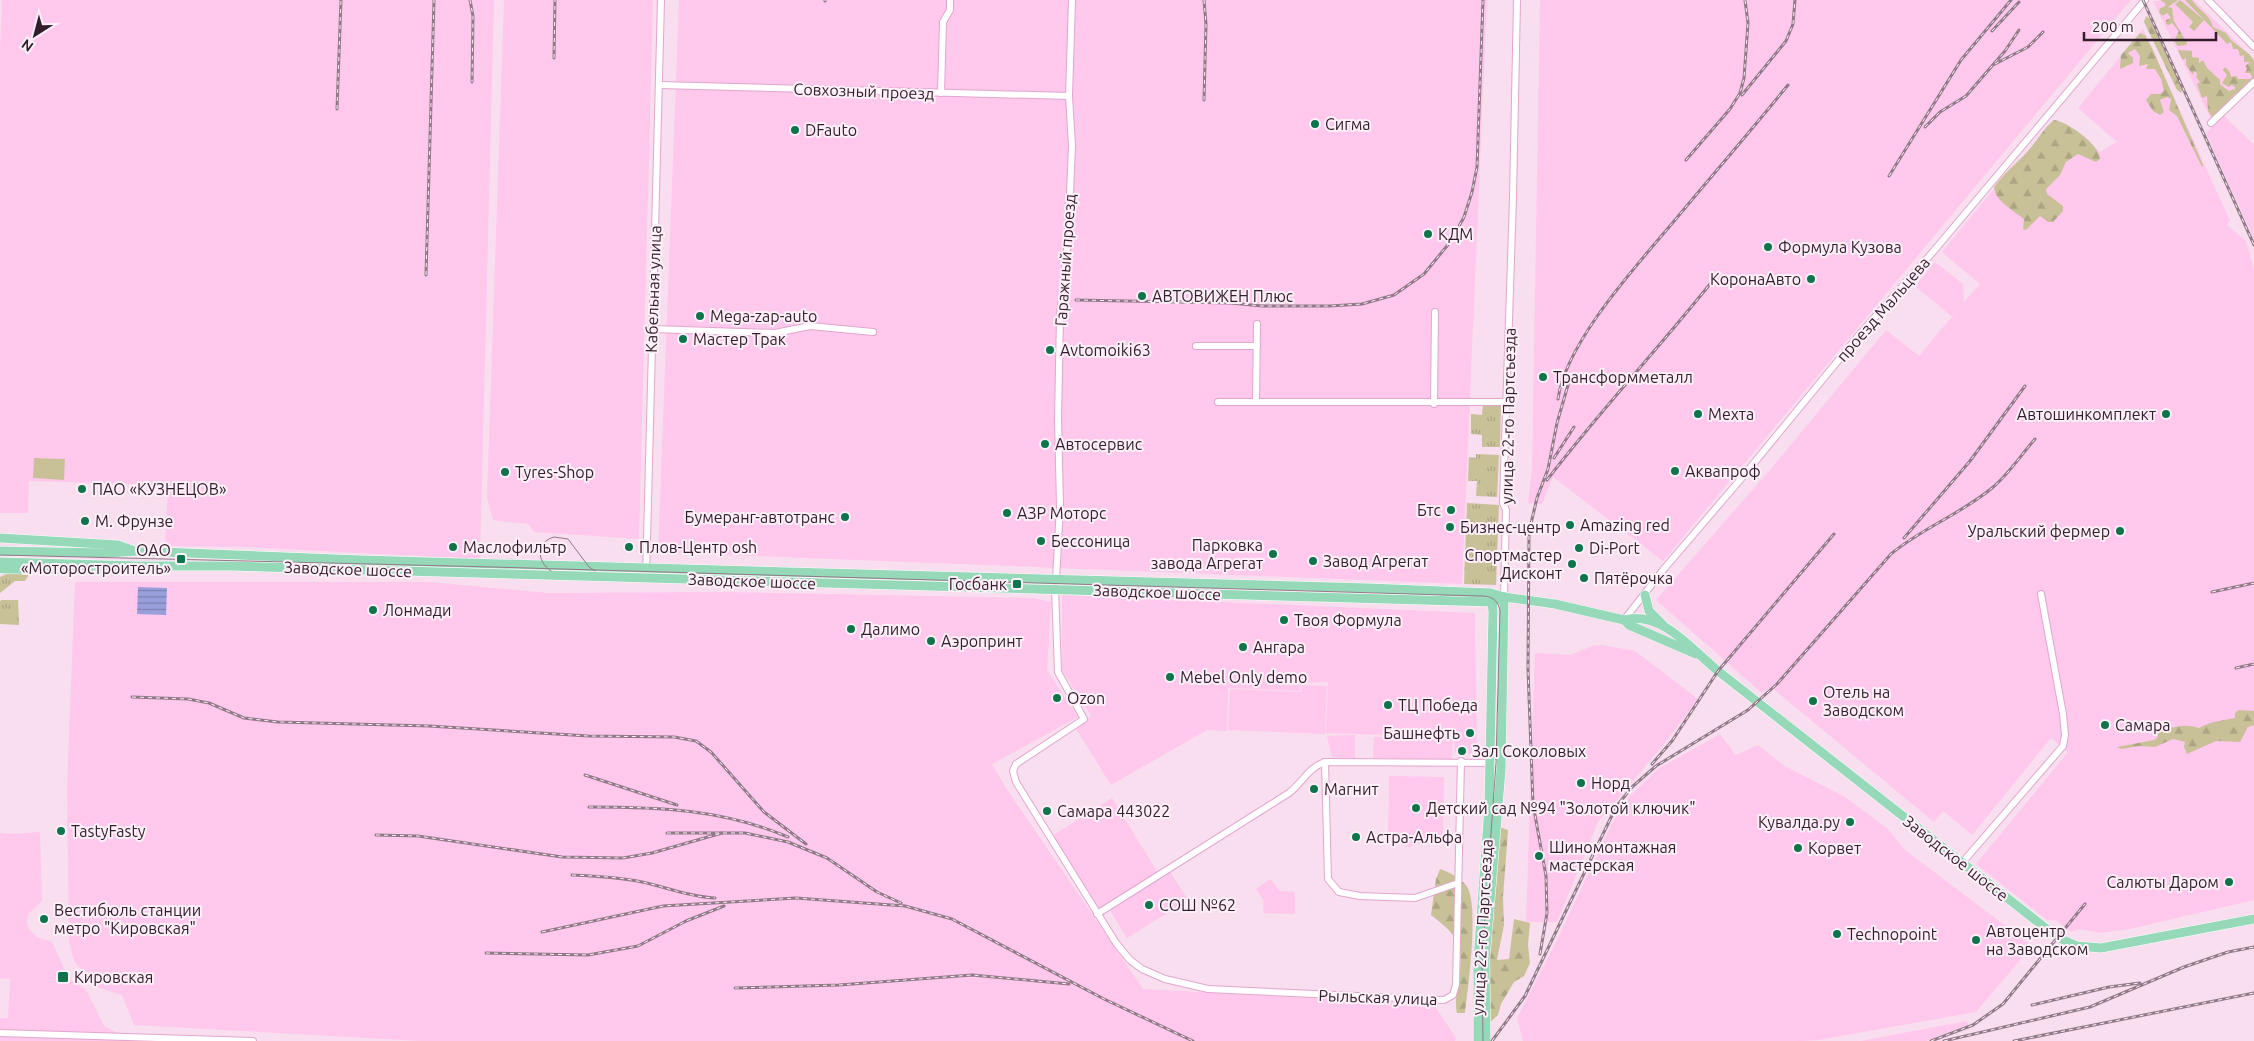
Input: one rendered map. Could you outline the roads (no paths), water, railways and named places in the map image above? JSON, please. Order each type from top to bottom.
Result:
[{"type":"main road","points":[[0,538],[118,545],[137,551]]},
{"type":"main road","name":"Заводское шоссе","points":[[0,551],[108,553],[137,551],[493,568],[646,578],[1055,584]]},
{"type":"main road","points":[[230,556],[230,566]]},
{"type":"main road","name":"Заводское шоссе","points":[[1,570],[108,564],[137,566],[645,568],[1281,591],[1492,602],[1504,597]]},
{"type":"main road","points":[[1,570],[124,570],[137,566]]},
{"type":"main road","name":"Заводское шоссе","points":[[1281,591],[1369,588],[1491,593],[1504,597],[1555,604],[1624,620],[1634,618],[1663,625],[1689,644],[1696,654]]},
{"type":"main road","points":[[1645,595],[1649,611],[1663,625]]},
{"type":"main road","name":"улица 22-го Партсъезда","points":[[1486,1041],[1481,960],[1501,763],[1504,597]]},
{"type":"main road","name":"улица 22-го Партсъезда","points":[[1478,1041],[1488,806],[1494,612],[1492,602]]},
{"type":"main road","name":"Заводское шоссе","points":[[1624,620],[1630,625],[1696,654],[2057,937],[2077,946],[2101,948],[2121,946],[2254,918]]},
{"type":"street","name":"Кабельная улица","points":[[646,578],[661,0]]},
{"type":"street","points":[[941,93],[943,22],[950,10],[950,0]]},
{"type":"street","name":"Гаражный проезд","points":[[1016,764],[1084,720],[1058,672],[1055,584],[1060,506],[1058,419],[1060,318],[1068,240],[1072,146],[1069,96],[1072,0]]},
{"type":"street","name":"улица 22-го Партсъезда","points":[[1504,597],[1506,510],[1503,503],[1517,0]]},
{"type":"street","name":"проезд Мальцева","points":[[1624,620],[1668,563],[1740,480],[1860,334],[1932,253],[2145,0]]},
{"type":"street","points":[[2208,0],[2254,47]]},
{"type":"street","points":[[2211,123],[2254,82]]},
{"type":"street","name":"Совхозный проезд","points":[[659,85],[1069,96]]},
{"type":"street","points":[[1434,404],[1435,312]]},
{"type":"street","points":[[1256,402],[1257,324]]},
{"type":"street","points":[[652,330],[775,333],[810,326],[873,332]]},
{"type":"street","points":[[1196,346],[1256,346]]},
{"type":"street","points":[[1218,402],[1434,404],[1506,402]]},
{"type":"street","points":[[1962,863],[2063,746],[2065,735],[2063,714],[2041,594]]},
{"type":"street","points":[[1097,914],[1289,793],[1298,786],[1306,772],[1325,762],[1461,761],[1501,763]]},
{"type":"street","name":"Рыльская улица","points":[[1016,764],[1013,770],[1016,782],[1097,914],[1116,943],[1130,960],[1142,969],[1165,979],[1221,990],[1444,1000],[1453,995],[1456,985],[1461,761]]},
{"type":"street","points":[[1325,762],[1328,879],[1339,892],[1360,896],[1415,898],[1458,883]]},
{"type":"street","points":[[0,1033],[253,1041]]},
{"type":"water","points":[[138,587],[167,588],[166,615],[137,614]]},
{"type":"tram line","points":[[551,571],[543,562],[540,552],[544,543],[554,537],[568,539],[589,567],[595,571]]},
{"type":"tram line","points":[[0,555],[493,567],[1480,596],[1491,598],[1496,601],[1500,611],[1496,763],[1482,960],[1483,1041]]},
{"type":"railway","points":[[337,109],[341,0]]},
{"type":"railway","points":[[426,275],[434,0]]},
{"type":"railway","points":[[470,0],[473,16],[472,82]]},
{"type":"railway","points":[[554,58],[555,0]]},
{"type":"railway","points":[[1204,0],[1206,24],[1204,100]]},
{"type":"railway","points":[[1076,300],[1231,303],[1262,306],[1362,304],[1394,295],[1424,274],[1451,241],[1464,217],[1472,192],[1477,167],[1483,0]]},
{"type":"railway","points":[[1686,160],[1730,109],[1740,93],[1744,78],[1748,23],[1745,0]]},
{"type":"railway","points":[[1742,95],[1786,41],[1793,24],[1795,0]]},
{"type":"railway","points":[[1889,176],[1961,60],[2011,0]]},
{"type":"railway","points":[[2143,0],[2254,245]]},
{"type":"railway","points":[[1992,31],[2019,2]]},
{"type":"railway","points":[[1925,127],[1940,112],[1966,96],[2005,51],[2019,30]]},
{"type":"railway","points":[[1995,64],[2028,47],[2043,32]]},
{"type":"railway","points":[[1558,399],[1564,376],[1575,352],[1608,302],[1788,85]]},
{"type":"railway","points":[[1547,480],[1718,274]]},
{"type":"railway","points":[[1540,954],[1547,913],[1546,876],[1533,804],[1528,669],[1529,532],[1537,498],[1548,469],[1557,423],[1570,378]]},
{"type":"railway","points":[[1904,538],[1970,461],[2025,386]]},
{"type":"railway","points":[[1554,458],[1574,427]]},
{"type":"railway","points":[[1492,1041],[1525,996],[1616,807],[1632,787],[1656,766],[1748,710],[1777,684],[1891,554],[1915,536],[1968,506],[1992,488],[2009,471],[2035,439]]},
{"type":"railway","points":[[1652,764],[1672,741],[1718,671],[1834,534]]},
{"type":"railway","points":[[2212,592],[2254,583]]},
{"type":"railway","points":[[2236,668],[2254,664]]},
{"type":"railway","points":[[132,697],[188,699],[209,703],[244,718],[278,722],[429,726],[588,736],[674,737],[696,741],[711,752],[764,812],[806,844]]},
{"type":"railway","points":[[585,775],[677,805]]},
{"type":"railway","points":[[589,807],[665,809],[714,815],[763,828],[788,837]]},
{"type":"railway","points":[[667,833],[745,833],[788,842],[827,858],[877,892],[901,903]]},
{"type":"railway","points":[[376,835],[418,836],[562,857],[623,858],[652,853],[722,833]]},
{"type":"railway","points":[[572,875],[633,880],[687,894],[715,898]]},
{"type":"railway","points":[[542,932],[663,906],[796,898],[905,906],[952,919],[1104,999],[1193,1041]]},
{"type":"railway","points":[[1931,1041],[1973,1025],[2003,1004],[2085,904]]},
{"type":"railway","points":[[486,953],[588,955],[638,946],[686,921],[724,906]]},
{"type":"railway","points":[[1944,1041],[2090,1007],[2184,967],[2228,952],[2254,947]]},
{"type":"railway","points":[[735,988],[839,985],[972,975],[1069,984]]},
{"type":"railway","points":[[2032,1005],[2109,987],[2140,983]]},
{"type":"railway","points":[[2014,1041],[2254,993]]},
{"type":"place","name":"Сигма","points":[[1315,124]]},
{"type":"place","name":"DFauto","points":[[795,130]]},
{"type":"place","name":"КДМ","points":[[1428,234]]},
{"type":"place","name":"Формула Кузова","points":[[1768,247]]},
{"type":"place","name":"КоронаАвто","points":[[1811,279]]},
{"type":"place","name":"АВТОВИЖЕН Плюс","points":[[1142,296]]},
{"type":"place","name":"Mega-zap-auto","points":[[700,316]]},
{"type":"place","name":"Мастер Трак","points":[[683,339]]},
{"type":"place","name":"Avtomoiki63","points":[[1050,350]]},
{"type":"place","name":"Трансформметалл","points":[[1543,377]]},
{"type":"place","name":"Мехта","points":[[1698,414]]},
{"type":"place","name":"Автошинкомплект","points":[[2166,414]]},
{"type":"place","name":"Автосервис","points":[[1045,444]]},
{"type":"place","name":"Аквапроф","points":[[1675,471]]},
{"type":"place","name":"Tyres-Shop","points":[[505,472]]},
{"type":"place","name":"ПАО «КУЗНЕЦОВ»","points":[[82,489]]},
{"type":"place","name":"Бтс","points":[[1451,510]]},
{"type":"place","name":"АЗР Моторс","points":[[1007,513]]},
{"type":"place","name":"Бумеранг-автотранс","points":[[845,517]]},
{"type":"place","name":"М. Фрунзе","points":[[85,521]]},
{"type":"place","name":"Amazing red","points":[[1570,525]]},
{"type":"place","name":"Бизнес-центр","points":[[1450,527]]},
{"type":"place","name":"Уральский фермер","points":[[2120,531]]},
{"type":"place","name":"Бессоница","points":[[1041,541]]},
{"type":"place","name":"Маслофильтр","points":[[453,547]]},
{"type":"place","name":"Плов-Центр osh","points":[[629,547]]},
{"type":"place","name":"Di-Port","points":[[1579,548]]},
{"type":"place","name":"Парковка завода Агрегат","points":[[1273,554]]},
{"type":"place","name":"ОАО «Моторостроитель»","points":[[181,559]]},
{"type":"place","name":"Завод Агрегат","points":[[1313,561]]},
{"type":"place","name":"Спортмастер Дисконт","points":[[1572,564]]},
{"type":"place","name":"Пятёрочка","points":[[1584,578]]},
{"type":"place","name":"Госбанк","points":[[1017,584]]},
{"type":"place","name":"Лонмади","points":[[373,610]]},
{"type":"place","name":"Твоя Формула","points":[[1284,620]]},
{"type":"place","name":"Далимо","points":[[851,629]]},
{"type":"place","name":"Аэропринт","points":[[931,641]]},
{"type":"place","name":"Ангара","points":[[1243,647]]},
{"type":"place","name":"Mebel Only demo","points":[[1170,677]]},
{"type":"place","name":"Ozon","points":[[1057,698]]},
{"type":"place","name":"Отель на Заводском","points":[[1813,701]]},
{"type":"place","name":"ТЦ Победа","points":[[1388,705]]},
{"type":"place","name":"Самара","points":[[2105,725]]},
{"type":"place","name":"Башнефть","points":[[1470,733]]},
{"type":"place","name":"Зал Соколовых","points":[[1462,751]]},
{"type":"place","name":"Норд","points":[[1581,783]]},
{"type":"place","name":"Магнит","points":[[1314,789]]},
{"type":"place","name":"Детский сад №94 \"Золотой ключик\"","points":[[1416,808]]},
{"type":"place","name":"Самара 443022","points":[[1047,811]]},
{"type":"place","name":"Кувалда.ру","points":[[1850,822]]},
{"type":"place","name":"TastyFasty","points":[[61,831]]},
{"type":"place","name":"Астра-Альфа","points":[[1356,837]]},
{"type":"place","name":"Корвет","points":[[1798,848]]},
{"type":"place","name":"Шиномонтажная мастерская","points":[[1539,856]]},
{"type":"place","name":"Салюты Даром","points":[[2229,882]]},
{"type":"place","name":"СОШ №62","points":[[1149,905]]},
{"type":"place","name":"Вестибюль станции метро \"Кировская\"","points":[[44,919]]},
{"type":"place","name":"Technopoint","points":[[1837,934]]},
{"type":"place","name":"Автоцентр на Заводском","points":[[1976,940]]},
{"type":"place","name":"Кировская","points":[[63,977]]}]
